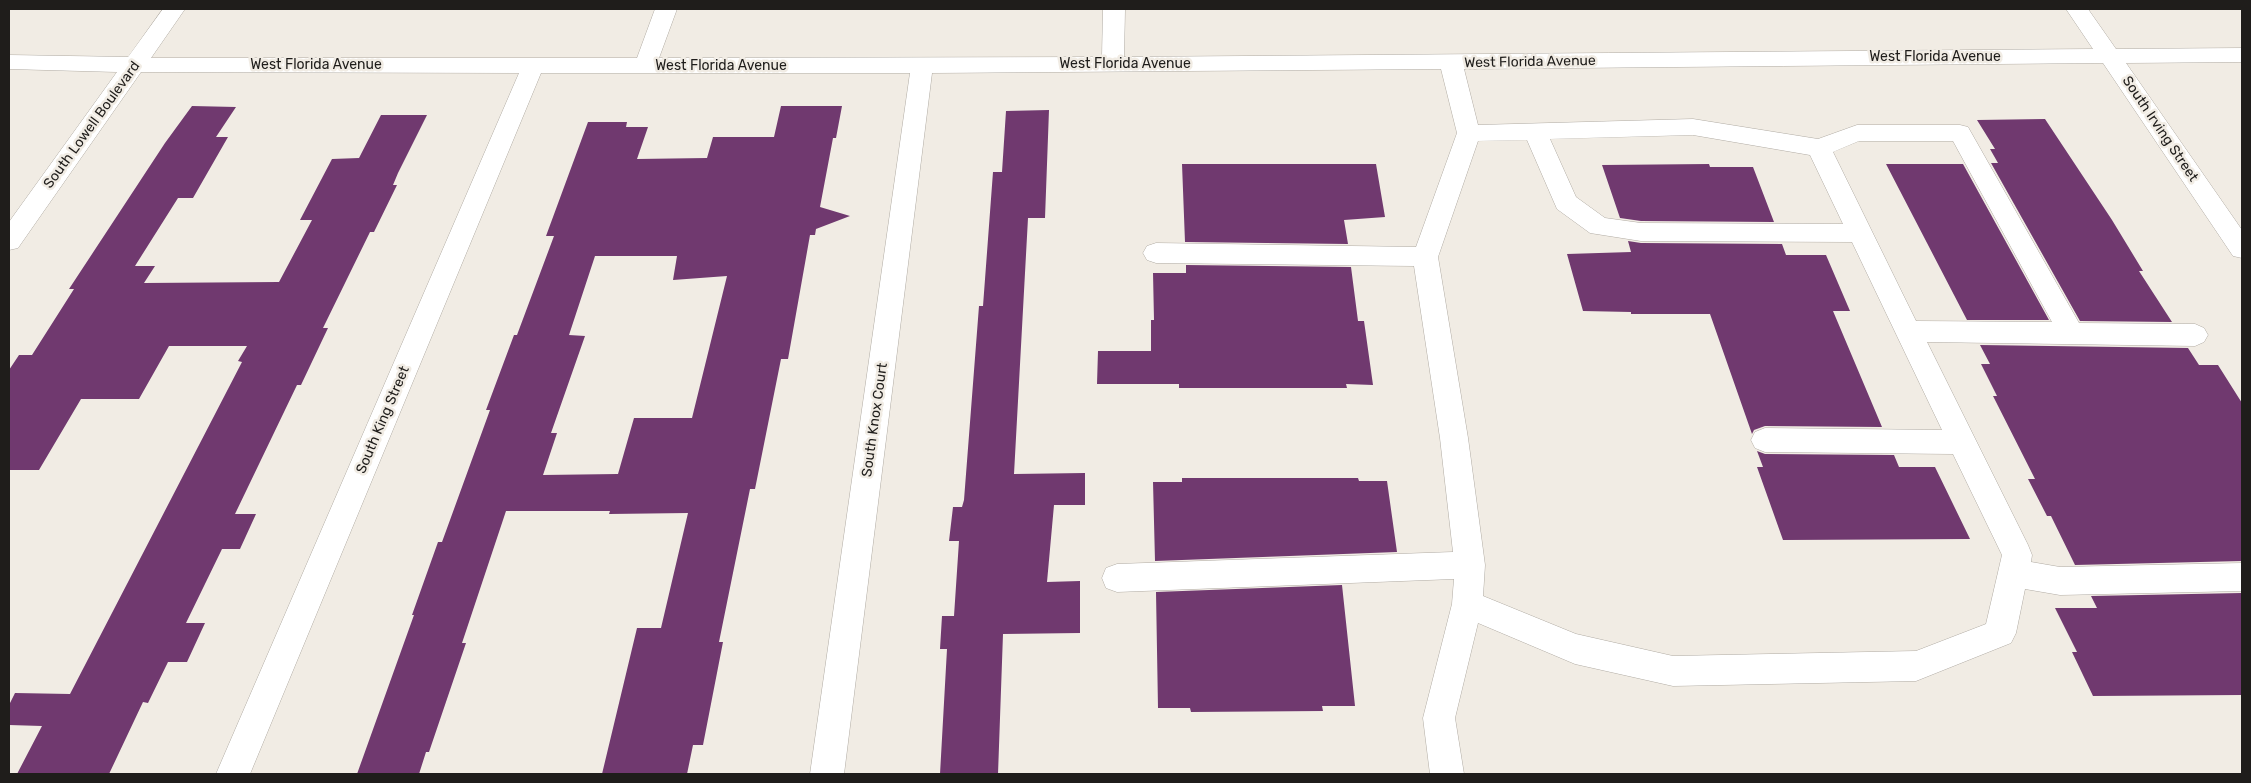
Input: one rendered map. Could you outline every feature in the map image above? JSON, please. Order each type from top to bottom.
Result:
[{"type":"street","name":"South Lowell Boulevard","points":[[9,241],[174,9]]},
{"type":"street","points":[[646,66],[666,9]]},
{"type":"street","points":[[1113,64],[1114,9]]},
{"type":"street","name":"South Irving Street","points":[[2077,9],[2242,249]]},
{"type":"street","name":"West Florida Avenue","points":[[9,62],[134,65],[922,66],[2242,55]]},
{"type":"street","points":[[1447,774],[1439,718],[1467,604],[1470,564],[1454,438],[1425,257],[1469,132],[1451,63]]},
{"type":"street","name":"South King Street","points":[[234,774],[533,66]]},
{"type":"street","name":"South Knox Court","points":[[827,774],[922,66]]},
{"type":"street","points":[[1469,132],[1535,132],[1693,126],[1819,148],[1856,133],[1960,133],[2071,333]]},
{"type":"street","points":[[1535,132],[1566,203],[1599,226],[1641,232],[1860,233]]},
{"type":"street","points":[[1467,604],[1575,648],[1673,671],[1916,666],[2000,633],[2017,554],[1819,148]]},
{"type":"street","points":[[1156,253],[1425,257]]},
{"type":"street","points":[[1908,331],[2194,335]]},
{"type":"street","points":[[1765,440],[1962,442]]},
{"type":"street","points":[[1117,578],[1470,564]]},
{"type":"street","points":[[2013,573],[2060,581],[2242,577]]},
{"type":"building","points":[[192,106],[236,107],[216,137],[228,137],[193,198],[178,198],[135,266],[155,266],[144,283],[279,282],[312,220],[300,220],[332,159],[359,158],[381,115],[427,115],[393,185],[397,185],[374,232],[370,232],[323,328],[328,328],[301,385],[297,385],[235,514],[256,514],[240,549],[222,549],[186,623],[205,623],[187,662],[168,662],[148,703],[143,702],[109,774],[17,774],[42,726],[9,725],[9,705],[15,693],[70,694],[242,362],[238,361],[247,346],[169,346],[139,399],[81,399],[39,470],[9,470],[9,370],[19,355],[32,355],[74,289],[69,289],[165,143]]},
{"type":"building","points":[[781,106],[842,106],[836,138],[833,138],[820,207],[850,216],[816,229],[815,235],[810,235],[788,359],[781,359],[755,489],[750,489],[719,642],[723,642],[703,745],[693,745],[687,774],[602,774],[637,628],[661,628],[688,513],[609,514],[610,511],[506,511],[462,643],[466,643],[429,752],[426,752],[419,774],[357,774],[438,542],[442,542],[490,410],[486,410],[514,335],[517,335],[554,236],[546,236],[588,122],[627,122],[626,127],[648,127],[637,159],[707,158],[713,137],[774,137]],"holes":[[[595,256],[677,256],[673,280],[727,276],[692,418],[634,418],[618,474],[543,475],[557,433],[551,433],[585,336],[569,335]]]},
{"type":"building","points":[[1049,110],[1045,218],[1028,218],[1014,474],[1085,473],[1085,505],[1054,505],[1047,582],[1080,581],[1080,633],[1003,634],[998,774],[940,774],[947,649],[940,649],[942,616],[954,616],[959,541],[949,541],[953,507],[962,507],[964,500],[979,306],[983,306],[993,172],[1002,172],[1006,111]]},
{"type":"building","points":[[2045,119],[2112,220],[2143,271],[2139,271],[2172,322],[2080,321],[1991,163],[1998,163],[1990,149],[1995,149],[1977,120]]},
{"type":"building","points":[[1182,164],[1376,164],[1385,217],[1344,220],[1348,244],[1185,242]]},
{"type":"building","points":[[1709,164],[1710,167],[1753,167],[1774,222],[1641,221],[1620,218],[1602,165]]},
{"type":"building","points":[[1886,164],[1963,164],[2049,320],[1967,320]]},
{"type":"building","points":[[1628,241],[1641,243],[1782,244],[1786,255],[1826,255],[1850,311],[1833,311],[1882,427],[1765,426],[1754,430],[1752,434],[1710,314],[1631,314],[1631,312],[1583,311],[1567,254],[1631,252]]},
{"type":"building","points":[[1186,265],[1351,267],[1358,321],[1364,321],[1373,385],[1346,384],[1347,388],[1179,388],[1179,384],[1097,384],[1098,351],[1151,351],[1151,320],[1154,320],[1153,273],[1186,273]]},
{"type":"building","points":[[1980,345],[2188,348],[2199,365],[2218,365],[2242,403],[2242,561],[2075,565],[2051,516],[2047,516],[2028,479],[2035,479],[1993,396],[1997,396],[1981,364],[1990,364]]},
{"type":"building","points":[[1757,451],[1765,454],[1894,455],[1899,467],[1935,467],[1970,539],[1783,540],[1757,467],[1763,467]]},
{"type":"building","points":[[1182,478],[1358,478],[1359,481],[1387,481],[1397,552],[1155,561],[1153,482],[1182,482]]},
{"type":"building","points":[[1342,585],[1355,706],[1322,706],[1323,711],[1191,712],[1190,708],[1158,708],[1156,592]]},
{"type":"building","points":[[2242,593],[2242,695],[2093,696],[2072,652],[2077,652],[2055,608],[2097,608],[2091,596]]}]
